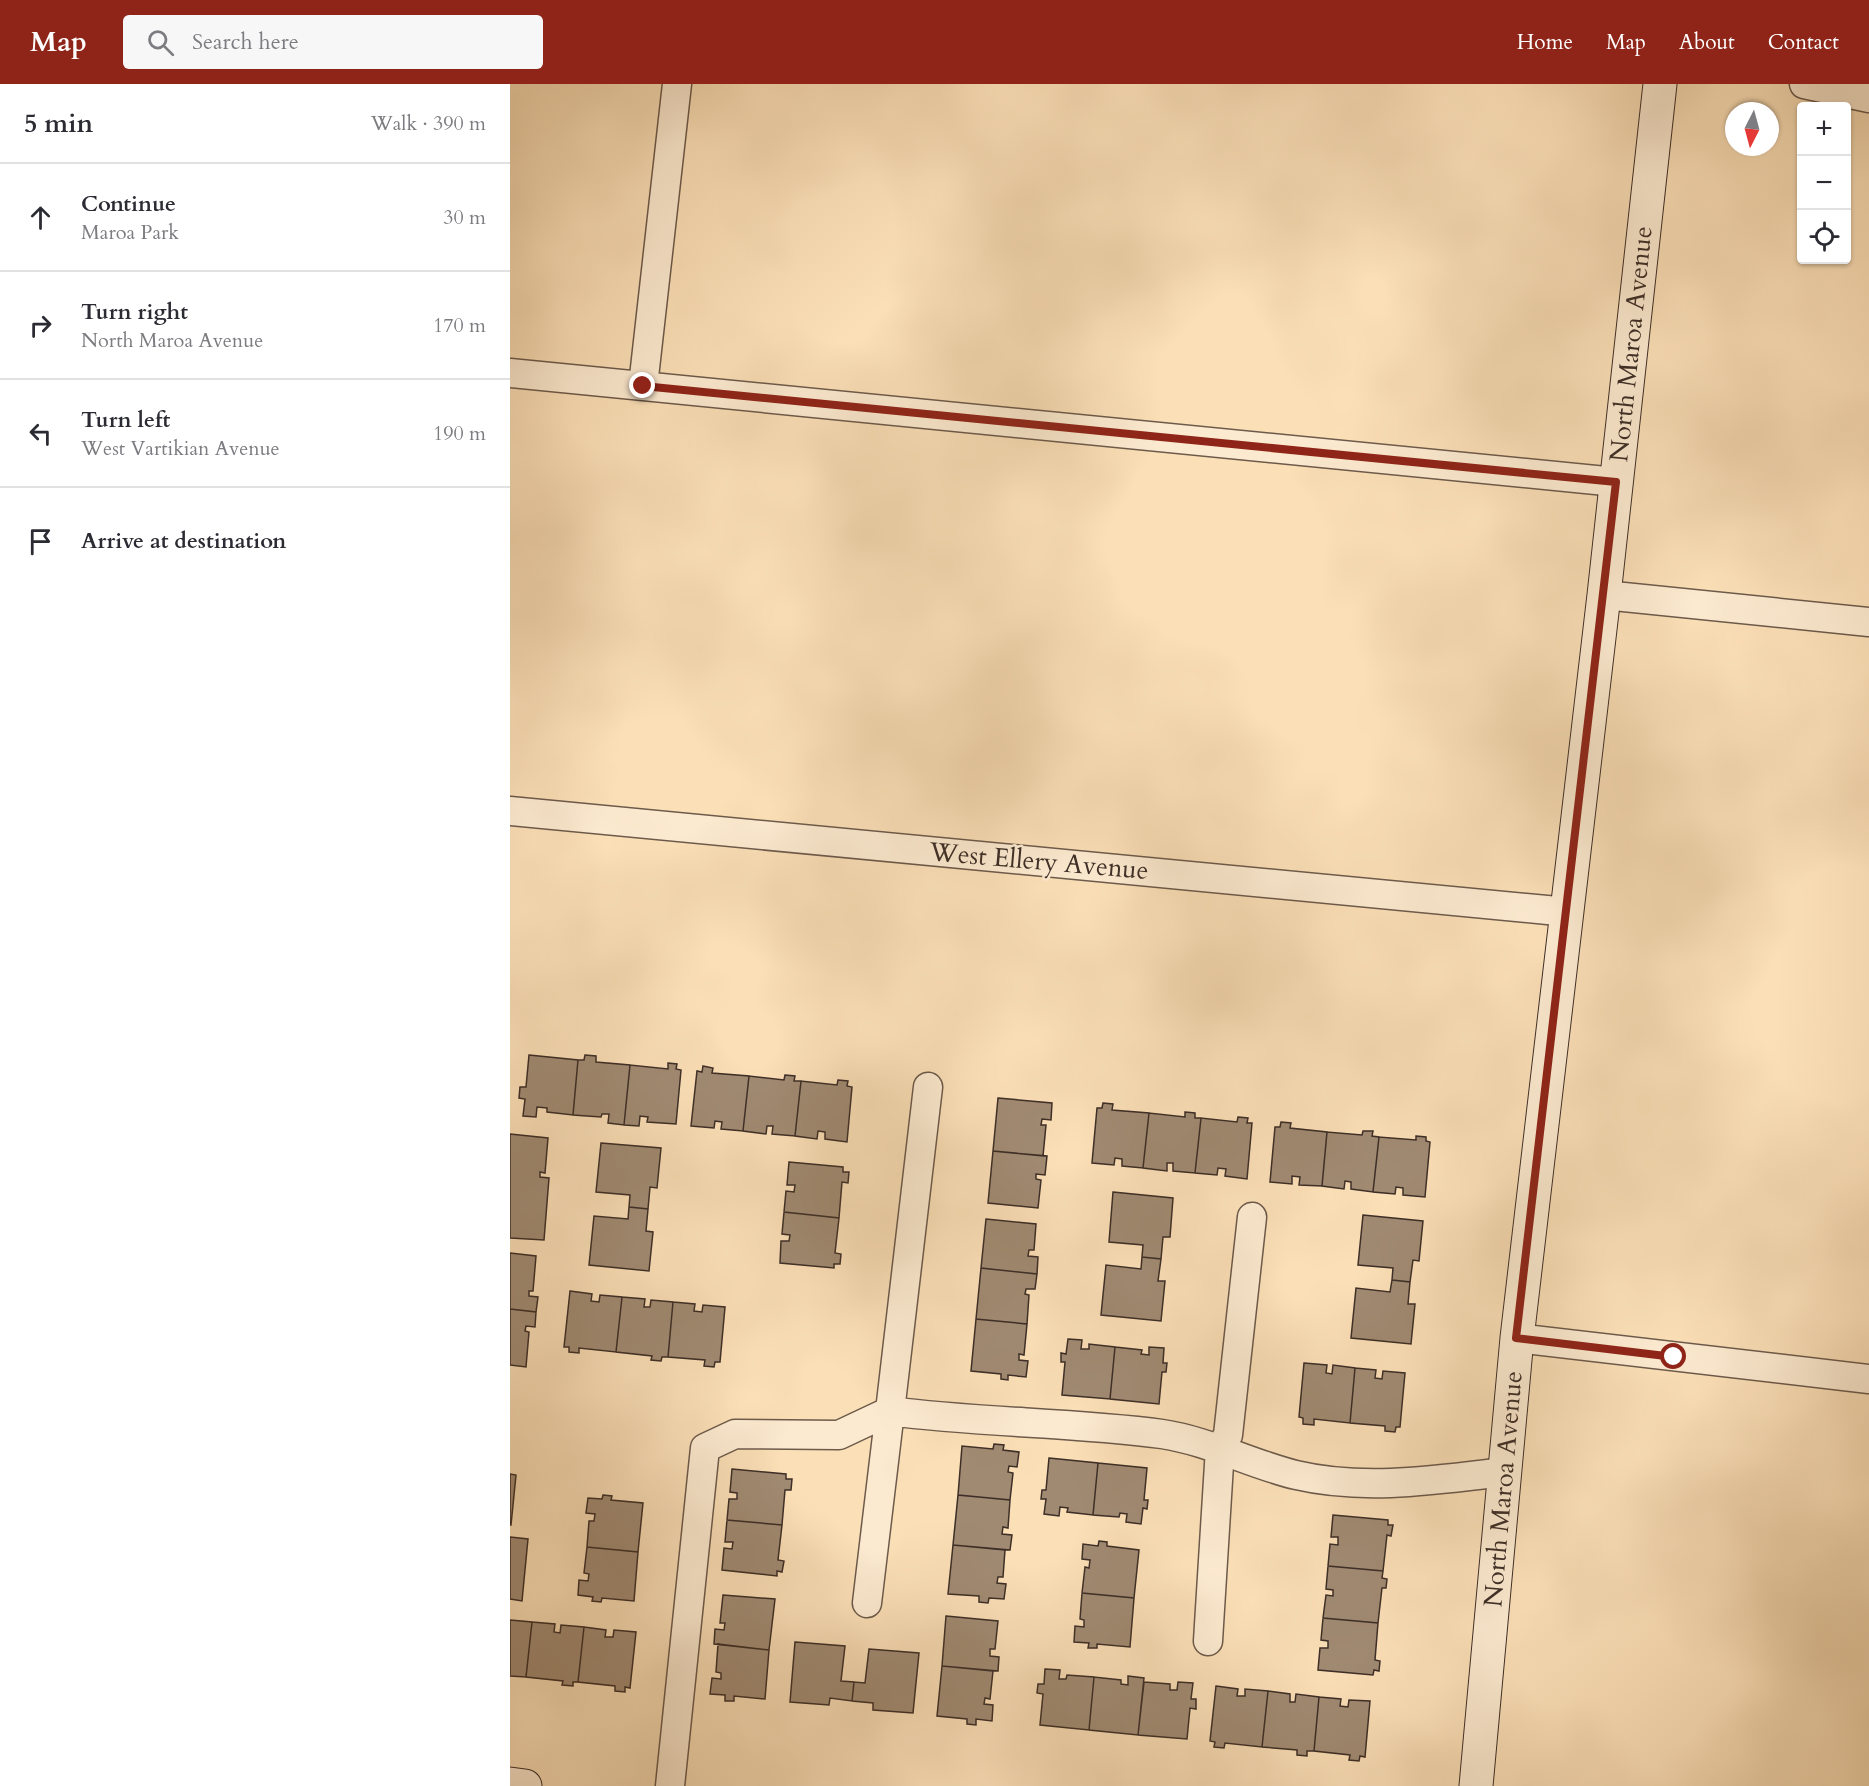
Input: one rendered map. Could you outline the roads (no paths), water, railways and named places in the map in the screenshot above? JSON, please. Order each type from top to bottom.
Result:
[{"type":"main road","name":"North Maroa Avenue","points":[[1476,1786],[1516,1338],[1568,912],[1660,84]]},
{"type":"main road","points":[[510,1784],[525,1786]]},
{"type":"street","points":[[643,386],[677,84]]},
{"type":"street","points":[[1804,84],[1869,98]]},
{"type":"street","points":[[510,373],[1616,482]]},
{"type":"street","points":[[1604,595],[1869,622]]},
{"type":"street","name":"West Ellery Avenue","points":[[510,811],[1568,912]]},
{"type":"street","points":[[867,1603],[928,1087]]},
{"type":"street","points":[[1208,1641],[1220,1448],[1228,1435],[1252,1217]]},
{"type":"street","points":[[1516,1338],[1869,1379]]},
{"type":"street","points":[[670,1786],[705,1448],[735,1434],[839,1435],[890,1411],[1162,1434],[1220,1448],[1297,1475],[1343,1482],[1417,1482],[1504,1472]]}]
